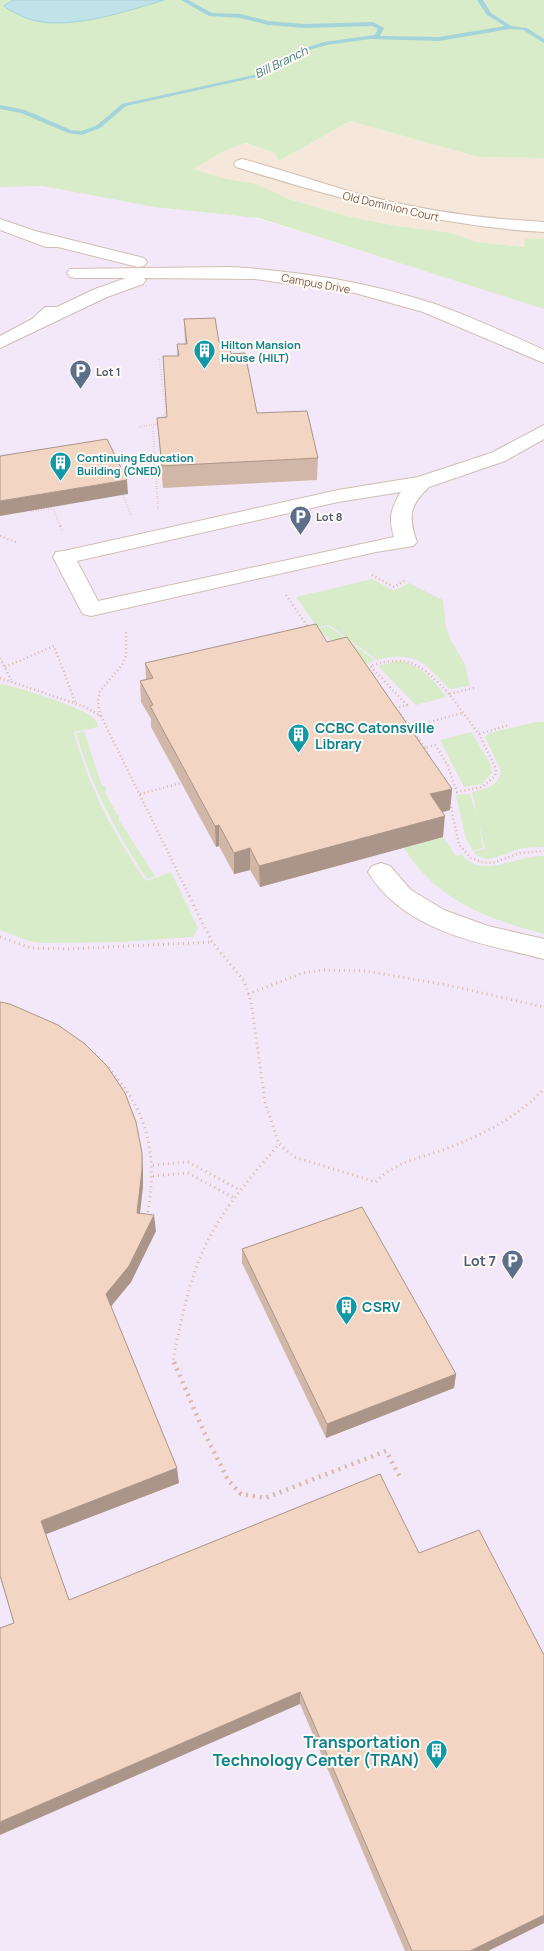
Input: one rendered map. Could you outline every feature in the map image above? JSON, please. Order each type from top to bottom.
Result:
[{"type":"street","name":"Old Dominion Court","points":[[242,164],[356,199],[414,213],[468,222],[544,227]]},
{"type":"street","points":[[0,224],[93,252],[175,273]]},
{"type":"street","points":[[36,236],[52,243],[64,254],[76,273],[56,307],[38,323]]},
{"type":"street","name":"Campus Drive","points":[[76,273],[280,276],[381,295],[429,308],[544,357]]},
{"type":"street","points":[[0,344],[38,323],[122,284],[175,273]]},
{"type":"street","points":[[422,483],[405,498],[400,514],[400,528],[406,542],[376,546],[91,609],[64,557],[338,496],[422,483],[498,457],[544,431]]},
{"type":"street","points":[[381,872],[402,897],[435,917],[482,934],[544,950]]},
{"type":"path","points":[[158,357],[166,413],[153,427],[158,510]]},
{"type":"path","points":[[139,427],[166,423]]},
{"type":"path","points":[[123,495],[131,516]]},
{"type":"path","points":[[31,510],[53,508],[62,530]]},
{"type":"path","points":[[0,536],[16,542]]},
{"type":"path","points":[[372,575],[394,587],[406,580]]},
{"type":"path","points":[[286,595],[308,627]]},
{"type":"path","points":[[126,630],[128,641],[125,660],[101,690],[98,700],[101,716],[212,942],[244,981],[251,1001],[261,1082],[279,1144],[294,1157],[376,1182],[393,1168],[495,1128],[516,1114],[544,1089]]},
{"type":"path","points":[[4,667],[54,646],[77,704]]},
{"type":"path","points":[[0,658],[11,681]]},
{"type":"path","points":[[396,708],[407,704],[370,666],[388,659],[417,663],[449,694],[479,734],[496,769],[495,776],[482,787],[457,792],[447,764],[435,745],[424,748]]},
{"type":"path","points":[[0,678],[77,704],[101,716]]},
{"type":"path","points":[[449,694],[474,688]]},
{"type":"path","points":[[391,702],[433,763]]},
{"type":"path","points":[[403,729],[463,713]]},
{"type":"path","points":[[479,734],[509,725]]},
{"type":"path","points":[[140,794],[191,780]]},
{"type":"path","points":[[447,796],[453,812],[456,837],[468,858],[478,862],[489,863],[500,862],[520,853],[544,852]]},
{"type":"path","points":[[0,937],[31,948],[69,949],[212,942]]},
{"type":"path","points":[[248,994],[303,973],[322,970],[366,971],[421,980],[544,1008]]},
{"type":"path","points":[[86,1046],[106,1063],[130,1092],[148,1130],[153,1176],[146,1222]]},
{"type":"path","points":[[279,1144],[240,1190],[214,1229],[198,1263],[183,1309],[173,1360],[204,1432],[228,1480],[241,1494],[265,1498],[386,1451],[401,1479]]},
{"type":"path","points":[[153,1165],[188,1162],[240,1190]]},
{"type":"path","points":[[153,1176],[188,1173],[234,1198]]},
{"type":"shaded area","points":[[350,121],[478,157],[544,158],[544,239],[525,239],[525,247],[452,240],[381,227],[192,169],[241,142],[276,153],[279,161]]},
{"type":"shaded area","points":[[0,144],[23,145],[544,308],[544,1951],[0,1951]]},
{"type":"green space","points":[[0,0],[544,0],[544,158],[478,157],[350,121],[279,161],[275,153],[246,143],[228,149],[193,169],[226,179],[256,184],[289,199],[350,217],[396,226],[451,233],[476,242],[524,247],[525,239],[544,239],[544,309],[259,218],[155,207],[42,186],[0,187]]},
{"type":"green space","points":[[372,579],[394,591],[409,583],[443,600],[446,627],[451,641],[465,664],[470,686],[450,689],[433,671],[412,658],[391,657],[377,660],[329,625],[317,627],[296,597]]},
{"type":"green space","points":[[328,626],[375,660],[364,665],[325,636],[319,628]]},
{"type":"green space","points":[[398,661],[413,665],[425,673],[446,697],[416,705],[378,666]]},
{"type":"green space","points":[[0,684],[62,703],[85,713],[95,720],[98,727],[74,732],[94,791],[123,846],[146,881],[171,872],[198,928],[193,937],[119,942],[43,943],[29,941],[0,930]]},
{"type":"green space","points":[[535,722],[544,722],[544,847],[523,848],[491,859],[479,857],[473,852],[485,849],[479,824],[483,848],[473,851],[466,839],[456,795],[470,794],[477,816],[472,792],[491,786],[498,780],[501,771],[485,737],[489,733]]},
{"type":"green space","points":[[84,731],[102,786],[105,786],[107,790],[105,792],[117,815],[119,815],[119,820],[155,876],[147,879],[106,809],[90,774],[76,733]]},
{"type":"green space","points":[[471,732],[490,763],[492,773],[482,784],[464,787],[440,740]]},
{"type":"green space","points":[[443,837],[456,856],[461,854],[470,862],[479,865],[490,866],[534,856],[544,856],[544,934],[483,914],[447,894],[431,881],[404,848]]},
{"type":"water","points":[[13,0],[164,0],[100,18],[67,23],[51,23],[29,19],[4,6]]},
{"type":"building","points":[[215,318],[219,342],[229,342],[231,354],[245,353],[257,413],[307,411],[318,458],[162,466],[157,418],[167,417],[163,356],[179,356],[177,344],[187,344],[184,319]]},
{"type":"building","name":"Continuing Education Building (CNED)","points":[[107,439],[127,480],[0,501],[0,456]]},
{"type":"building","name":"CCBC Catonsville Library","points":[[316,624],[327,642],[347,637],[452,789],[430,794],[445,816],[259,866],[250,848],[234,853],[219,825],[215,826],[150,706],[153,705],[140,681],[153,678],[145,663]]},
{"type":"building","name":"Transportation Technology Center (TRAN)","points":[[0,1002],[10,1004],[58,1025],[85,1044],[107,1066],[125,1093],[136,1122],[142,1153],[137,1213],[154,1215],[129,1266],[106,1294],[177,1468],[41,1521],[69,1600],[380,1474],[419,1553],[479,1530],[544,1655],[544,1915],[470,1951],[412,1951],[300,1692],[0,1822],[0,1628],[14,1623],[0,1575]]},
{"type":"building","name":"CSRV","points":[[362,1207],[456,1374],[327,1424],[242,1249]]},
{"type":"waterway","points":[[184,0],[211,15],[241,16],[268,23],[305,26],[373,24],[381,28],[377,37]]},
{"type":"waterway","points":[[480,0],[489,14],[510,27]]},
{"type":"waterway","name":"Bill Branch","points":[[0,107],[23,111],[70,132],[82,133],[98,127],[124,105],[260,75],[300,51],[326,43],[370,37],[439,39],[510,27]]},
{"type":"waterway","name":"Bill Branch","points":[[510,27],[525,29],[544,41]]},
{"type":"place","name":"Hilton Mansion House (HILT)","points":[[205,369]]},
{"type":"place","name":"Lot 1","points":[[80,390]]},
{"type":"place","name":"Continuing Education Building (CNED)","points":[[61,482]]},
{"type":"place","name":"Lot 8","points":[[300,535]]},
{"type":"place","name":"CCBC Catonsville Library","points":[[299,754]]},
{"type":"place","name":"Lot 7","points":[[512,1279]]},
{"type":"place","name":"CSRV","points":[[346,1325]]},
{"type":"place","name":"Transportation Technology Center (TRAN)","points":[[436,1770]]}]
